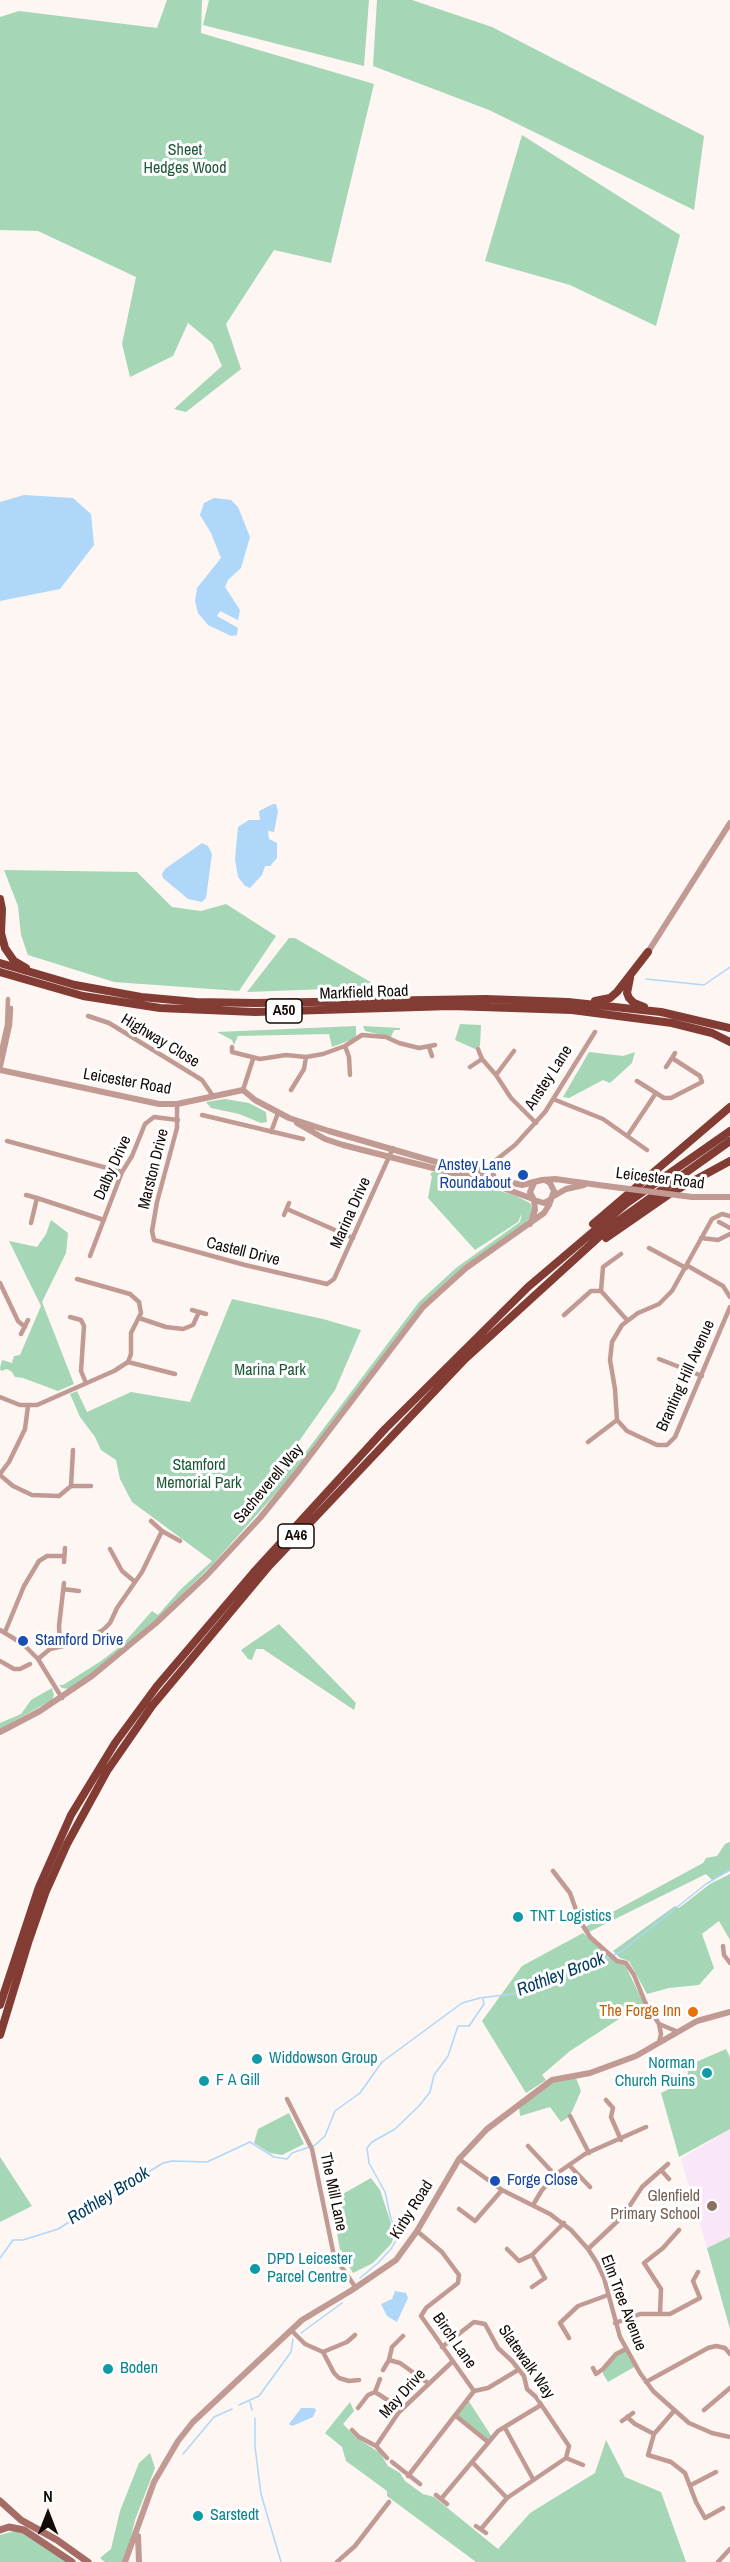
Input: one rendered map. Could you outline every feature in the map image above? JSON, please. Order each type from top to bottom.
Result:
[{"type":"highway","points":[[0,899],[2,941],[9,954],[14,961],[42,976]]},
{"type":"highway","points":[[568,1002],[610,998],[630,978],[648,952]]},
{"type":"highway","name":"Markfield Road","points":[[0,963],[42,976],[108,991],[196,1002],[255,1004],[447,998],[568,1002],[664,1012],[730,1028]]},
{"type":"highway","name":"Markfield Road","points":[[0,972],[83,996],[160,1008],[255,1012],[452,1006],[572,1010],[672,1023],[712,1033],[730,1041]]},
{"type":"highway","points":[[630,978],[627,993],[634,1004],[664,1012],[706,1017],[730,1023]]},
{"type":"highway","points":[[528,1287],[554,1259],[601,1217],[730,1107]]},
{"type":"highway","name":"A46","points":[[0,2005],[24,1928],[71,1815],[120,1736],[157,1686],[254,1572],[385,1429],[528,1287],[627,1203],[730,1131]]},
{"type":"highway","name":"A46","points":[[0,2036],[31,1933],[67,1844],[107,1771],[152,1706],[268,1566],[465,1359],[568,1264],[638,1205],[730,1141]]},
{"type":"highway","points":[[568,1264],[670,1193],[730,1161]]},
{"type":"main road","points":[[0,2501],[21,2520],[57,2540],[88,2562]]},
{"type":"main road","points":[[0,2530],[9,2527],[24,2530],[72,2562]]},
{"type":"street","points":[[648,952],[730,823]]},
{"type":"street","points":[[0,1056],[7,1025],[8,999]]},
{"type":"street","points":[[0,1070],[10,1025],[11,1008]]},
{"type":"street","name":"Highway Close","points":[[88,1016],[109,1023],[202,1080],[213,1096]]},
{"type":"street","name":"Anstey Lane","points":[[473,1173],[496,1160],[536,1123],[554,1099],[595,1032]]},
{"type":"street","points":[[231,1052],[253,1059],[286,1055],[306,1057],[345,1046],[362,1035],[377,1035],[399,1043],[435,1046]]},
{"type":"street","points":[[345,1046],[349,1057],[350,1075]]},
{"type":"street","points":[[429,1047],[432,1056]]},
{"type":"street","points":[[478,1049],[482,1059],[496,1074],[511,1098],[536,1123]]},
{"type":"street","points":[[496,1074],[505,1065],[510,1052]]},
{"type":"street","points":[[666,1067],[675,1053]]},
{"type":"street","points":[[291,1090],[304,1069],[306,1057]]},
{"type":"street","points":[[637,1081],[664,1098],[671,1098],[702,1082],[700,1076],[672,1058]]},
{"type":"street","points":[[253,1059],[243,1090],[278,1113],[316,1131],[325,1139],[483,1181],[544,1203],[552,1198],[553,1187],[546,1180],[522,1185],[329,1131],[316,1131]]},
{"type":"street","points":[[470,1067],[482,1059]]},
{"type":"street","name":"Leicester Road","points":[[0,1070],[159,1104],[177,1104],[243,1090]]},
{"type":"street","points":[[628,1135],[656,1093]]},
{"type":"street","points":[[554,1099],[603,1119],[647,1150]]},
{"type":"street","name":"Marston Drive","points":[[154,1240],[152,1231],[157,1202],[178,1120],[177,1104]]},
{"type":"street","points":[[271,1132],[278,1113]]},
{"type":"street","points":[[201,1114],[303,1139]]},
{"type":"street","name":"Dalby Drive","points":[[90,1256],[122,1172],[132,1156],[148,1117],[178,1120]]},
{"type":"street","points":[[325,1139],[329,1131]]},
{"type":"street","points":[[7,1141],[122,1172]]},
{"type":"street","name":"Marina Drive","points":[[327,1284],[334,1279],[393,1148]]},
{"type":"street","points":[[495,1179],[492,1166],[496,1160]]},
{"type":"street","name":"Leicester Road","points":[[546,1180],[571,1180],[692,1197],[730,1197]]},
{"type":"street","points":[[530,1224],[535,1210],[534,1199],[530,1192],[534,1183]]},
{"type":"street","name":"Leicester Road","points":[[552,1198],[566,1189],[587,1184]]},
{"type":"street","points":[[26,1195],[104,1220]]},
{"type":"street","points":[[31,1223],[37,1198]]},
{"type":"street","name":"Sacheverell Way","points":[[0,1732],[62,1698],[156,1623],[240,1539],[299,1470],[409,1325],[433,1297],[476,1260],[544,1213],[552,1198]]},
{"type":"street","points":[[284,1215],[289,1203]]},
{"type":"street","points":[[286,1209],[353,1238]]},
{"type":"street","points":[[588,1442],[617,1420],[610,1360],[612,1342],[622,1325],[638,1313],[659,1304],[672,1291],[714,1217],[722,1214],[730,1216]]},
{"type":"street","points":[[719,1222],[730,1228]]},
{"type":"street","points":[[701,1238],[718,1240],[730,1234]]},
{"type":"street","name":"Castell Drive","points":[[154,1240],[327,1284]]},
{"type":"street","points":[[649,1248],[723,1286],[730,1297]]},
{"type":"street","points":[[621,1254],[603,1267],[601,1291],[627,1320]]},
{"type":"street","points":[[78,1279],[130,1294],[139,1302],[141,1307],[139,1318],[131,1333],[131,1354],[128,1362]]},
{"type":"street","points":[[0,1283],[18,1321],[25,1327]]},
{"type":"street","points":[[327,1284],[328,1291]]},
{"type":"street","points":[[564,1314],[591,1291],[601,1291]]},
{"type":"street","name":"Branting Hill Avenue","points":[[617,1420],[627,1431],[657,1445],[667,1445],[675,1437],[730,1307]]},
{"type":"street","points":[[192,1310],[206,1314]]},
{"type":"street","points":[[139,1318],[166,1327],[183,1329],[193,1325],[199,1312]]},
{"type":"street","points":[[70,1317],[81,1320],[87,1316]]},
{"type":"street","points":[[21,1334],[28,1320]]},
{"type":"street","points":[[81,1320],[84,1332],[81,1371],[86,1383]]},
{"type":"street","points":[[659,1359],[702,1376]]},
{"type":"street","points":[[0,1397],[9,1402],[28,1406],[46,1402],[128,1362],[175,1374]]},
{"type":"street","points":[[28,1406],[25,1429],[18,1446],[0,1475],[23,1492],[43,1497],[60,1496],[71,1486],[73,1450]]},
{"type":"street","points":[[71,1486],[86,1491],[91,1486]]},
{"type":"street","points":[[151,1521],[162,1532],[180,1541]]},
{"type":"street","points":[[38,1659],[51,1649],[81,1642],[103,1630],[110,1623],[146,1564],[162,1532]]},
{"type":"street","points":[[64,1563],[65,1548]]},
{"type":"street","points":[[110,1549],[122,1570],[134,1581]]},
{"type":"street","points":[[108,1559],[114,1555]]},
{"type":"street","points":[[62,1698],[38,1659],[23,1644],[3,1631],[24,1586],[39,1561],[46,1556],[64,1556]]},
{"type":"street","points":[[60,1646],[59,1626],[64,1586],[79,1591]]},
{"type":"street","points":[[0,1661],[14,1669],[28,1667]]},
{"type":"street","points":[[553,1871],[570,1893],[585,1930],[618,1961],[626,1963],[659,2024],[661,2034],[659,2042]]},
{"type":"street","points":[[723,1946],[724,1954],[730,1963]]},
{"type":"street","name":"Kirby Road","points":[[125,2562],[154,2482],[185,2432],[218,2396],[302,2320],[356,2288],[396,2260],[417,2231],[459,2159],[487,2129],[552,2080],[590,2073],[640,2054],[697,2020],[730,2012]]},
{"type":"street","points":[[659,2024],[663,2028],[676,2031]]},
{"type":"street","name":"The Mill Lane","points":[[286,2099],[312,2150],[334,2256],[356,2288]]},
{"type":"street","points":[[606,2100],[613,2108],[611,2117],[621,2140]]},
{"type":"street","points":[[570,2116],[589,2153]]},
{"type":"street","points":[[533,2205],[555,2175],[568,2165],[646,2127]]},
{"type":"street","points":[[528,2146],[555,2175]]},
{"type":"street","name":"Elm Tree Avenue","points":[[459,2159],[502,2190],[564,2223],[588,2249],[604,2278],[615,2323],[626,2349],[646,2382],[674,2411],[695,2426],[730,2437]]},
{"type":"street","points":[[588,2249],[623,2216],[642,2187],[668,2164]]},
{"type":"street","points":[[568,2165],[590,2187]]},
{"type":"street","points":[[661,2169],[669,2179]]},
{"type":"street","points":[[459,2209],[475,2221],[502,2190]]},
{"type":"street","points":[[507,2249],[519,2261],[532,2255],[564,2223]]},
{"type":"street","points":[[660,2314],[662,2289],[644,2263],[663,2248],[679,2229]]},
{"type":"street","name":"Birch Lane","points":[[408,2476],[474,2391],[424,2324],[422,2312],[458,2283],[459,2275],[442,2252],[417,2231]]},
{"type":"street","points":[[532,2255],[545,2278],[532,2287]]},
{"type":"street","points":[[615,2323],[640,2314],[670,2314],[700,2298],[693,2281],[698,2272]]},
{"type":"street","points":[[569,2338],[560,2323],[578,2306],[608,2295]]},
{"type":"street","name":"Slatewalk Way","points":[[442,2347],[474,2322],[485,2324],[498,2348],[524,2376],[530,2393],[566,2439],[569,2446],[566,2458]]},
{"type":"street","points":[[291,2330],[305,2344],[323,2352],[339,2378],[349,2381],[359,2380]]},
{"type":"street","points":[[323,2352],[347,2342],[355,2335]]},
{"type":"street","points":[[383,2370],[389,2360],[392,2347],[403,2336]]},
{"type":"street","points":[[646,2382],[708,2348],[716,2346],[725,2348],[730,2354]]},
{"type":"street","points":[[593,2368],[596,2374],[616,2354],[626,2349]]},
{"type":"street","points":[[389,2360],[400,2363],[428,2383]]},
{"type":"street","name":"May Drive","points":[[376,2446],[399,2412],[452,2362]]},
{"type":"street","points":[[474,2391],[488,2388],[518,2370]]},
{"type":"street","points":[[358,2408],[368,2396],[375,2392],[380,2379]]},
{"type":"street","points":[[704,2410],[730,2388]]},
{"type":"street","points":[[375,2392],[390,2401],[399,2412]]},
{"type":"street","points":[[441,2499],[488,2442],[541,2405]]},
{"type":"street","points":[[674,2411],[654,2434],[647,2457],[676,2465],[685,2473],[705,2518]]},
{"type":"street","points":[[622,2421],[633,2413]]},
{"type":"street","points":[[456,2416],[488,2442]]},
{"type":"street","points":[[627,2417],[654,2434]]},
{"type":"street","points":[[505,2428],[533,2478]]},
{"type":"street","points":[[352,2430],[359,2437],[376,2446],[387,2458]]},
{"type":"street","points":[[476,2526],[484,2531],[507,2498],[529,2485],[533,2478],[566,2458],[583,2465]]},
{"type":"street","points":[[392,2462],[420,2484]]},
{"type":"street","points":[[472,2463],[507,2498]]},
{"type":"street","points":[[691,2485],[716,2472]]},
{"type":"street","points":[[436,2495],[447,2504]]},
{"type":"street","points":[[337,2562],[355,2546],[389,2502]]},
{"type":"street","points":[[700,2521],[723,2508]]},
{"type":"street","name":"Kirby Road","points":[[137,2530],[140,2562]]},
{"type":"street","points":[[718,2562],[720,2556],[730,2549]]},
{"type":"shaded area","name":"Glenfield Primary School","points":[[730,2129],[730,2237],[707,2248],[681,2159]]},
{"type":"green space","name":"Sheet Hedges Wood","points":[[167,0],[202,0],[201,33],[374,84],[331,263],[274,250],[226,324],[241,369],[186,412],[174,409],[222,366],[212,343],[188,323],[173,356],[130,377],[122,344],[136,277],[38,231],[0,230],[0,17],[19,11],[157,28]]},
{"type":"green space","points":[[209,0],[369,0],[364,66],[203,25]]},
{"type":"green space","points":[[377,0],[412,0],[492,27],[704,136],[694,210],[489,110],[373,66]]},
{"type":"green space","points":[[522,135],[680,235],[656,326],[570,285],[485,261]]},
{"type":"green space","points":[[4,870],[137,872],[172,907],[201,911],[226,904],[276,936],[239,991],[114,982],[28,955],[21,935],[18,906]]},
{"type":"green space","points":[[289,938],[295,938],[379,987],[247,992]]},
{"type":"green space","points":[[460,1024],[481,1025],[480,1046],[475,1049],[455,1040]]},
{"type":"green space","points":[[356,1026],[356,1036],[353,1039],[332,1047],[329,1034],[238,1036],[234,1045],[232,1040],[217,1032]]},
{"type":"green space","points":[[363,1026],[400,1028],[400,1030],[394,1030],[391,1037],[365,1031]]},
{"type":"green space","points":[[589,1052],[623,1056],[635,1052],[632,1063],[610,1083],[603,1080],[569,1098],[563,1097]]},
{"type":"green space","points":[[225,1099],[249,1103],[266,1112],[267,1122],[261,1123],[239,1114],[211,1108],[206,1102]]},
{"type":"green space","points":[[432,1172],[439,1172],[514,1195],[530,1203],[533,1211],[525,1225],[465,1265],[422,1304],[295,1472],[212,1565],[160,1616],[100,1667],[69,1689],[62,1688],[59,1685],[63,1685],[101,1661],[122,1645],[152,1611],[158,1615],[181,1589],[212,1561],[132,1502],[120,1479],[116,1460],[101,1450],[95,1437],[80,1417],[70,1394],[77,1391],[87,1412],[131,1392],[190,1402],[232,1299],[323,1319],[361,1330],[335,1390],[290,1454],[299,1461],[419,1302],[456,1268],[520,1222],[522,1213],[518,1222],[475,1250],[428,1198]]},
{"type":"green space","points":[[51,1220],[68,1233],[66,1253],[42,1302],[74,1384],[58,1391],[15,1377],[7,1369],[1,1371],[0,1368],[2,1360],[12,1363],[14,1356],[20,1355],[41,1306],[9,1241],[37,1247],[46,1234]]},
{"type":"green space","points":[[279,1624],[356,1703],[354,1710],[263,1649],[256,1649],[252,1660],[248,1659],[241,1650]]},
{"type":"green space","points":[[52,1688],[54,1695],[52,1700],[0,1729],[0,1723],[21,1714],[31,1700]]},
{"type":"green space","points":[[730,1842],[730,1871],[712,1880],[706,1874],[589,1932],[585,1927],[703,1863],[706,1858],[717,1856],[725,1844]]},
{"type":"green space","points":[[730,1874],[730,1940],[719,1921],[702,1934],[714,1968],[699,1985],[669,1988],[647,1994],[629,1961],[620,1958],[613,1951],[675,1906],[679,1908],[710,1884]]},
{"type":"green space","points":[[583,1933],[615,1962],[625,1965],[645,2006],[619,2019],[570,2051],[542,2075],[546,2080],[526,2093],[482,2021],[522,1966]]},
{"type":"green space","points":[[726,2049],[730,2057],[730,2129],[679,2157],[661,2093],[687,2080],[689,2065]]},
{"type":"green space","points":[[576,2078],[581,2091],[570,2116],[561,2122],[550,2107],[520,2116],[519,2106],[551,2083]]},
{"type":"green space","points":[[289,2113],[304,2144],[282,2155],[270,2153],[254,2143],[258,2129]]},
{"type":"green space","points":[[0,2157],[32,2206],[0,2222]]},
{"type":"green space","points":[[371,2178],[380,2190],[395,2235],[391,2244],[373,2263],[353,2273],[340,2251],[332,2200]]},
{"type":"green space","points":[[730,2237],[730,2329],[707,2248]]},
{"type":"green space","points":[[626,2349],[636,2366],[608,2382],[603,2369],[617,2353]]},
{"type":"green space","points":[[468,2400],[492,2437],[488,2442],[456,2416]]},
{"type":"green space","points":[[350,2402],[354,2411],[343,2424],[357,2438],[380,2453],[388,2466],[400,2473],[405,2481],[423,2494],[434,2497],[498,2549],[530,2513],[595,2473],[606,2440],[625,2477],[661,2492],[686,2562],[476,2562],[387,2496],[387,2491],[346,2461],[342,2447],[325,2433]]},
{"type":"green space","points":[[150,2453],[155,2468],[135,2520],[128,2549],[122,2562],[105,2562],[100,2558],[111,2549],[120,2511],[139,2463]]},
{"type":"green space","points":[[15,2531],[22,2532],[70,2562],[0,2562],[0,2535]]},
{"type":"water","points":[[24,495],[73,498],[91,514],[94,545],[60,589],[0,601],[0,502]]},
{"type":"water","points":[[214,498],[231,500],[238,507],[250,537],[241,568],[228,580],[225,587],[240,610],[238,620],[220,611],[217,616],[238,628],[237,635],[231,636],[208,625],[198,613],[195,601],[197,588],[221,558],[211,533],[200,515],[204,503]]},
{"type":"water","points":[[276,804],[278,811],[274,832],[268,831],[269,839],[277,843],[277,858],[270,866],[265,866],[262,875],[250,888],[245,886],[238,877],[235,859],[238,827],[249,820],[260,820],[259,811]]},
{"type":"water","points":[[202,843],[208,846],[212,854],[206,898],[202,902],[188,899],[163,878],[162,874],[165,869]]},
{"type":"water","points":[[395,2291],[406,2293],[408,2298],[397,2322],[387,2316],[381,2304],[392,2299]]},
{"type":"water","points":[[301,2408],[316,2410],[313,2417],[292,2426],[289,2424]]},
{"type":"waterway","points":[[646,979],[704,985],[730,967]]},
{"type":"waterway","name":"Rothley Brook","points":[[0,2258],[13,2240],[23,2240],[58,2229],[163,2163],[207,2162],[250,2142],[274,2157],[287,2159],[292,2153],[315,2145],[325,2136],[335,2111],[360,2093],[382,2062],[462,2003],[480,1998],[527,1992],[565,1969],[604,1960],[622,1951],[706,1884],[730,1870]]},
{"type":"waterway","points":[[360,2278],[391,2249],[399,2235],[391,2219],[385,2192],[369,2163],[367,2148],[372,2142],[395,2129],[430,2092],[434,2075],[448,2056],[458,2026],[469,2026],[484,2004],[483,1999]]},
{"type":"waterway","points":[[301,2333],[342,2303]]},
{"type":"waterway","points":[[239,2405],[259,2396],[291,2352],[293,2339]]},
{"type":"waterway","points":[[250,2402],[252,2410]]},
{"type":"waterway","points":[[183,2454],[214,2417],[232,2409]]},
{"type":"waterway","points":[[255,2418],[255,2447],[261,2494],[281,2562]]},
{"type":"place","name":"Anstey Lane Roundabout","points":[[523,1175]]},
{"type":"place","name":"Stamford Drive","points":[[23,1641]]},
{"type":"place","name":"TNT Logistics","points":[[518,1917]]},
{"type":"place","name":"The Forge Inn","points":[[693,2012]]},
{"type":"place","name":"Widdowson Group","points":[[257,2059]]},
{"type":"place","name":"Norman Church Ruins","points":[[707,2073]]},
{"type":"place","name":"F A Gill","points":[[204,2081]]},
{"type":"place","name":"Forge Close","points":[[495,2181]]},
{"type":"place","name":"Glenfield Primary School","points":[[712,2206]]},
{"type":"place","name":"DPD Leicester Parcel Centre","points":[[255,2269]]},
{"type":"place","name":"Boden","points":[[108,2369]]},
{"type":"place","name":"Sarstedt","points":[[198,2516]]},
{"type":"park label","name":"Marina Park","points":[[270,1371]]},
{"type":"park label","name":"Stamford Memorial Park","points":[[199,1475]]}]
